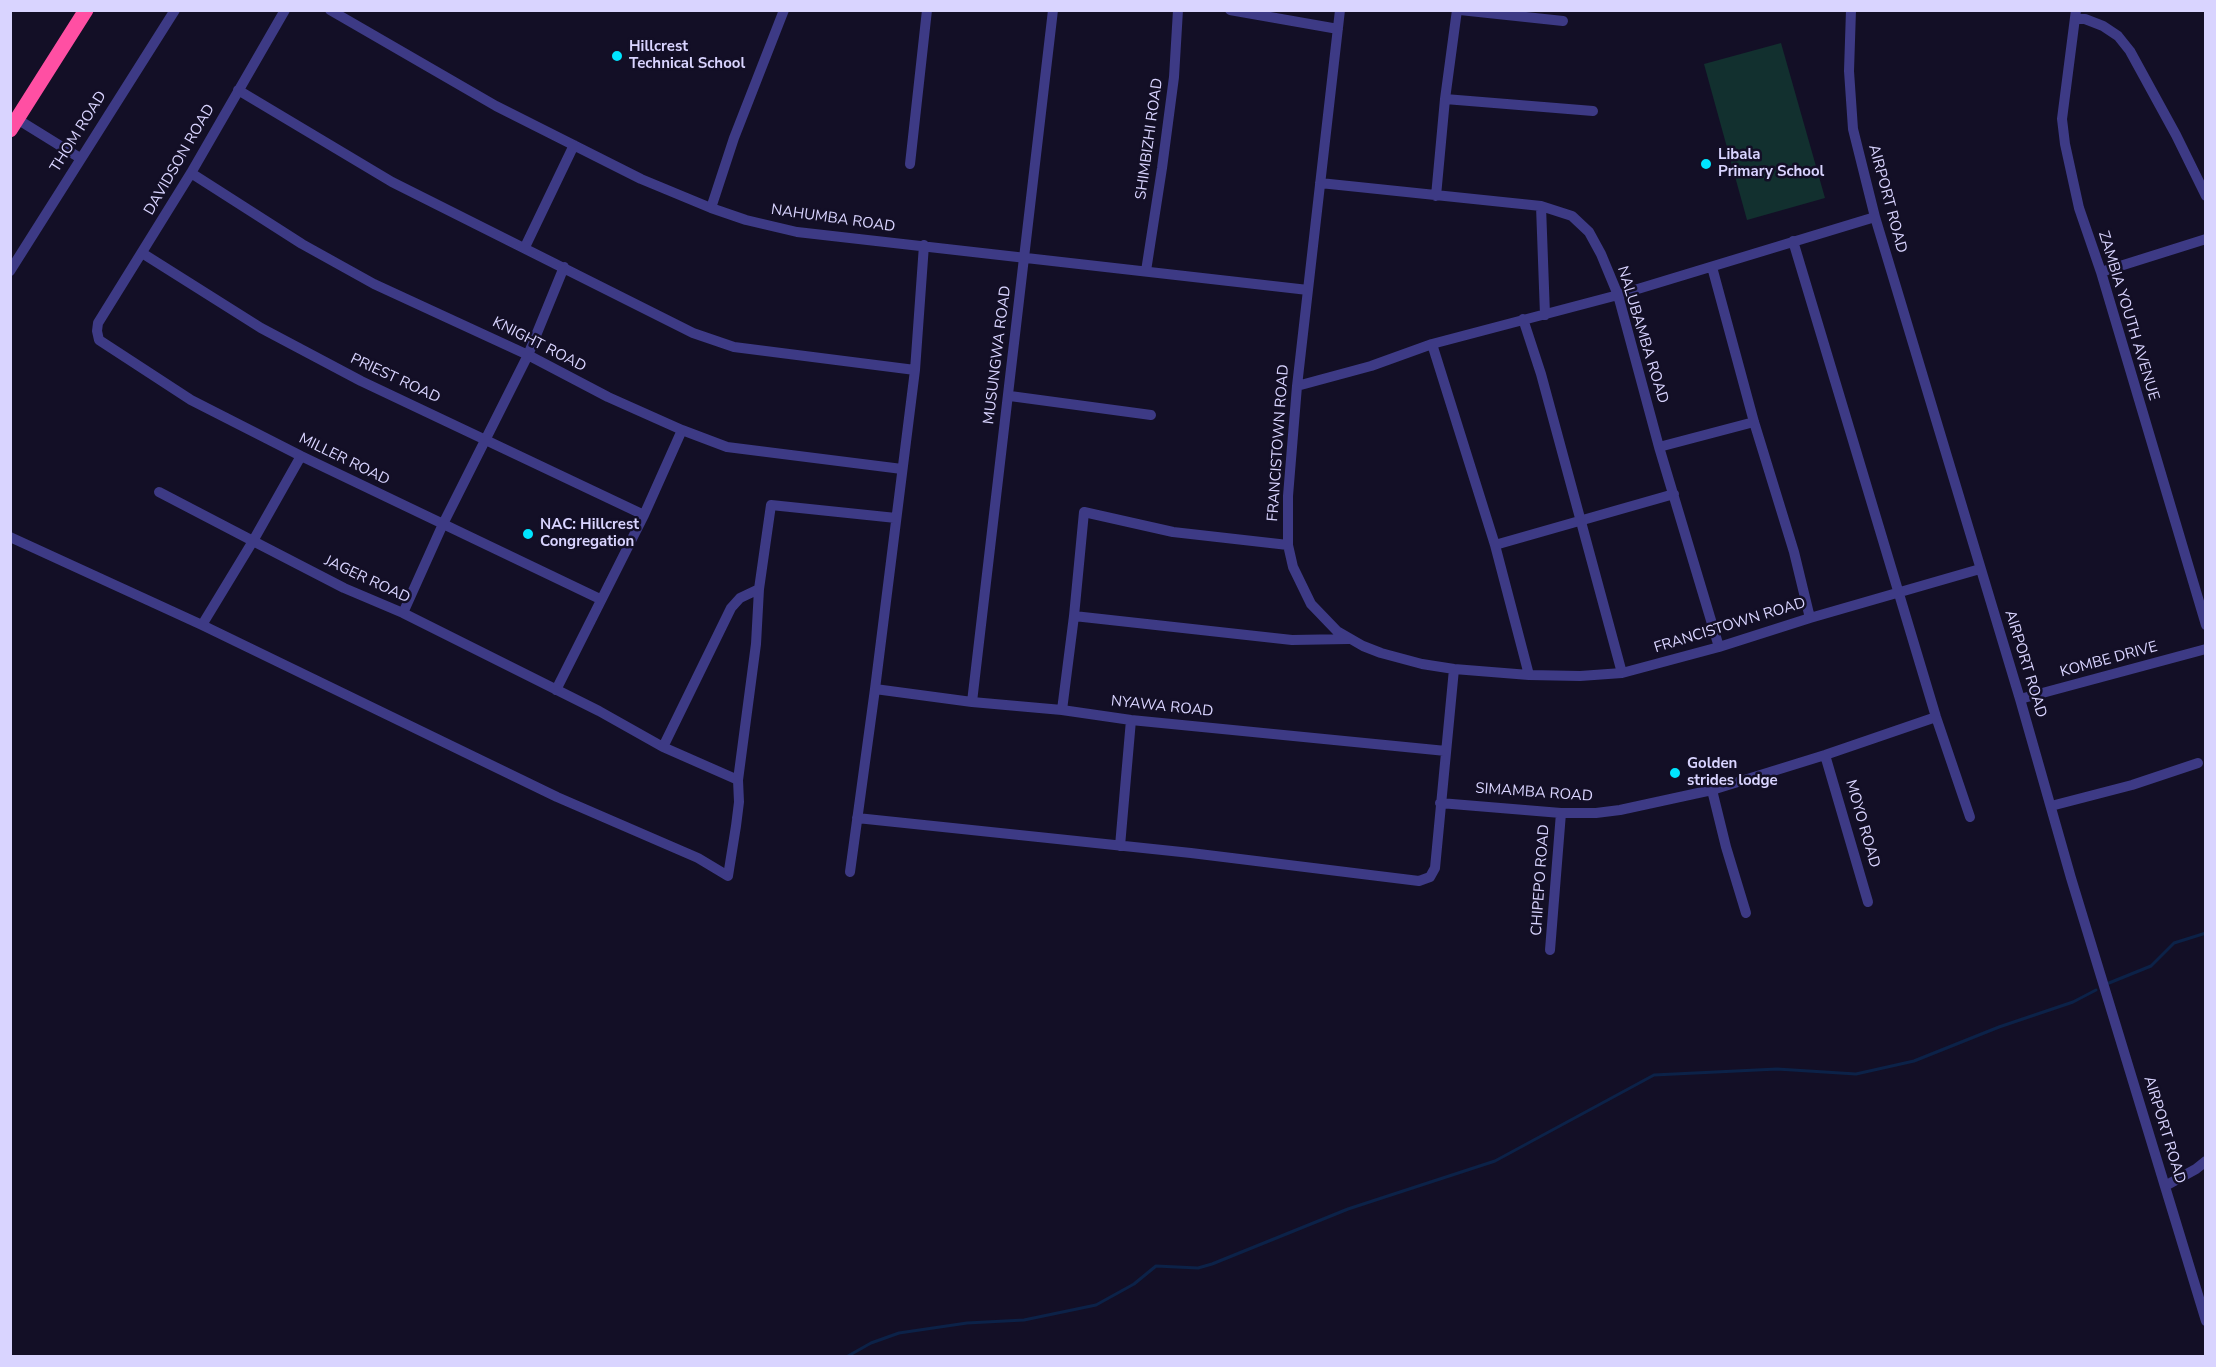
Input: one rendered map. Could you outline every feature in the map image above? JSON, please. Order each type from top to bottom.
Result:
[{"type":"highway","points":[[14,124],[86,10]]},
{"type":"street","name":"THOM ROAD","points":[[10,271],[175,10]]},
{"type":"street","name":"DAVIDSON ROAD","points":[[98,322],[142,253],[285,10]]},
{"type":"street","name":"NAHUMBA ROAD","points":[[330,10],[496,106],[641,178],[711,208],[746,220],[797,232],[1308,290]]},
{"type":"street","points":[[711,208],[734,138],[784,10]]},
{"type":"street","points":[[910,164],[927,10]]},
{"type":"street","name":"MUSUNGWA ROAD","points":[[972,702],[995,500],[1010,396],[1053,10]]},
{"type":"street","name":"SHIMBIZHI ROAD","points":[[1146,271],[1172,89],[1179,10]]},
{"type":"street","points":[[1230,10],[1338,29]]},
{"type":"street","name":"FRANCISTOWN ROAD","points":[[1341,10],[1297,386],[1288,496],[1288,545],[1293,567],[1311,604],[1328,623],[1348,639],[1363,646],[1401,659],[1454,669],[1529,675],[1580,676],[1622,673],[1719,647],[1899,591],[1980,569]]},
{"type":"street","points":[[1437,196],[1445,99],[1458,10],[1563,21]]},
{"type":"street","name":"AIRPORT ROAD","points":[[1851,10],[1849,71],[1853,129],[1875,217],[2205,1321]]},
{"type":"street","points":[[2075,15],[2103,26],[2118,36],[2130,51],[2176,135],[2205,196]]},
{"type":"street","name":"ZAMBIA YOUTH AVENUE","points":[[2075,15],[2062,119],[2079,208],[2101,272],[2205,625]]},
{"type":"street","points":[[238,90],[392,182],[693,333],[734,347],[915,370]]},
{"type":"street","points":[[1445,99],[1593,111]]},
{"type":"street","points":[[14,124],[80,158]]},
{"type":"street","points":[[525,247],[574,145]]},
{"type":"street","name":"KNIGHT ROAD","points":[[190,172],[302,244],[374,284],[528,355],[608,397],[682,430],[727,447],[902,469]]},
{"type":"street","name":"NALUBAMBA ROAD","points":[[1320,183],[1541,206],[1572,216],[1589,232],[1618,295],[1659,447],[1719,647]]},
{"type":"street","points":[[1541,206],[1545,315]]},
{"type":"street","points":[[1297,386],[1371,366],[1432,344],[1618,295],[1875,217]]},
{"type":"street","points":[[2101,272],[2205,239]]},
{"type":"street","points":[[1793,241],[1843,414],[1936,717],[1970,817]]},
{"type":"street","points":[[850,872],[915,370],[924,245]]},
{"type":"street","name":"PRIEST ROAD","points":[[142,253],[261,328],[361,381],[486,438],[644,515]]},
{"type":"street","points":[[403,613],[443,524],[528,355],[564,267]]},
{"type":"street","points":[[1712,267],[1754,422],[1791,541],[1810,618]]},
{"type":"street","points":[[1523,319],[1541,374],[1622,673]]},
{"type":"street","name":"MILLER ROAD","points":[[98,322],[99,340],[191,400],[301,456],[600,599]]},
{"type":"street","points":[[1432,344],[1495,545],[1529,675]]},
{"type":"street","points":[[1010,396],[1151,415]]},
{"type":"street","points":[[1659,447],[1754,422]]},
{"type":"street","points":[[556,690],[644,515],[682,430]]},
{"type":"street","points":[[202,625],[301,456]]},
{"type":"street","name":"JAGER ROAD","points":[[159,492],[344,588],[403,613],[556,690],[663,747],[738,780]]},
{"type":"street","points":[[1495,545],[1674,494]]},
{"type":"street","points":[[10,537],[202,625],[556,797],[698,858],[728,876],[739,802],[738,780],[756,644],[759,589],[771,505],[896,518]]},
{"type":"street","points":[[1062,710],[1084,512],[1173,532],[1288,545]]},
{"type":"street","points":[[663,747],[731,608],[740,598],[759,589]]},
{"type":"street","points":[[1074,616],[1292,640],[1348,639]]},
{"type":"street","name":"KOMBE DRIVE","points":[[2020,699],[2205,649]]},
{"type":"street","points":[[857,818],[1419,881],[1430,877],[1435,868],[1454,669]]},
{"type":"street","name":"NYAWA ROAD","points":[[875,689],[1131,720],[1446,752]]},
{"type":"street","name":"SIMAMBA ROAD","points":[[1440,803],[1561,813],[1620,810],[1712,790],[1936,717]]},
{"type":"street","points":[[1120,846],[1131,720]]},
{"type":"street","name":"MOYO ROAD","points":[[1825,755],[1868,902]]},
{"type":"street","points":[[2051,806],[2132,785],[2198,763]]},
{"type":"street","points":[[1712,790],[1746,913]]},
{"type":"street","name":"CHIPEPO ROAD","points":[[1550,950],[1561,813]]},
{"type":"street","points":[[2165,1186],[2196,1169],[2205,1161]]},
{"type":"green space","points":[[1781,43],[1825,198],[1747,220],[1704,64]]},
{"type":"waterway","points":[[2109,983],[2151,966],[2174,943],[2206,933]]},
{"type":"waterway","points":[[848,1356],[871,1343],[899,1333],[967,1323],[1024,1320],[1096,1305],[1134,1284],[1156,1266],[1198,1268],[1212,1264],[1348,1209],[1495,1161],[1654,1075],[1777,1069],[1856,1074],[1914,1061],[1999,1027],[2073,1002],[2096,990]]},
{"type":"place","name":"Hillcrest Technical School","points":[[617,56]]},
{"type":"place","name":"Libala Primary School","points":[[1706,164]]},
{"type":"place","name":"NAC: Hillcrest Congregation","points":[[528,534]]},
{"type":"place","name":"Golden strides lodge","points":[[1675,773]]}]
